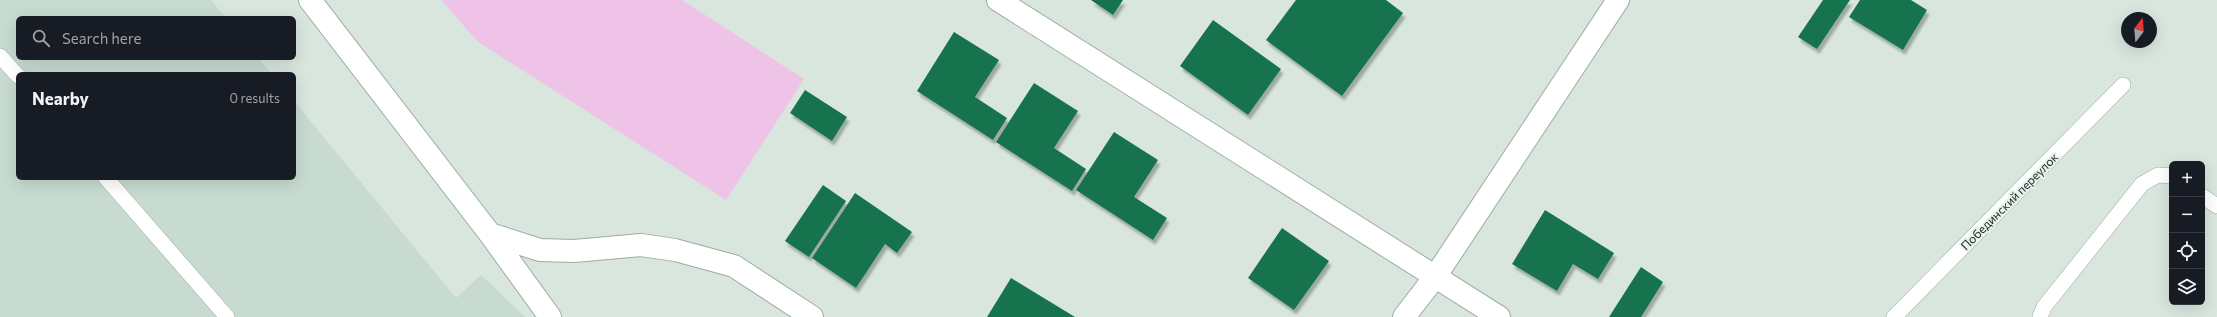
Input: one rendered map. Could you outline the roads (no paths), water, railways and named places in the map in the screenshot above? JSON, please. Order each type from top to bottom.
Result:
[{"type":"street","points":[[310,0],[490,234],[550,317]]},
{"type":"street","points":[[998,0],[1499,317]]},
{"type":"street","points":[[1404,317],[1435,277],[1610,3]]},
{"type":"street","points":[[490,234],[540,250],[574,252],[641,245],[676,250],[734,266],[812,317]]},
{"type":"lane","points":[[0,56],[16,74]]},
{"type":"lane","name":"Побединский переулок","points":[[1894,317],[2123,85]]},
{"type":"lane","points":[[2040,317],[2044,307],[2142,184],[2158,175],[2169,176]]},
{"type":"lane","points":[[108,180],[227,317]]},
{"type":"lane","points":[[2204,197],[2217,206]]}]
